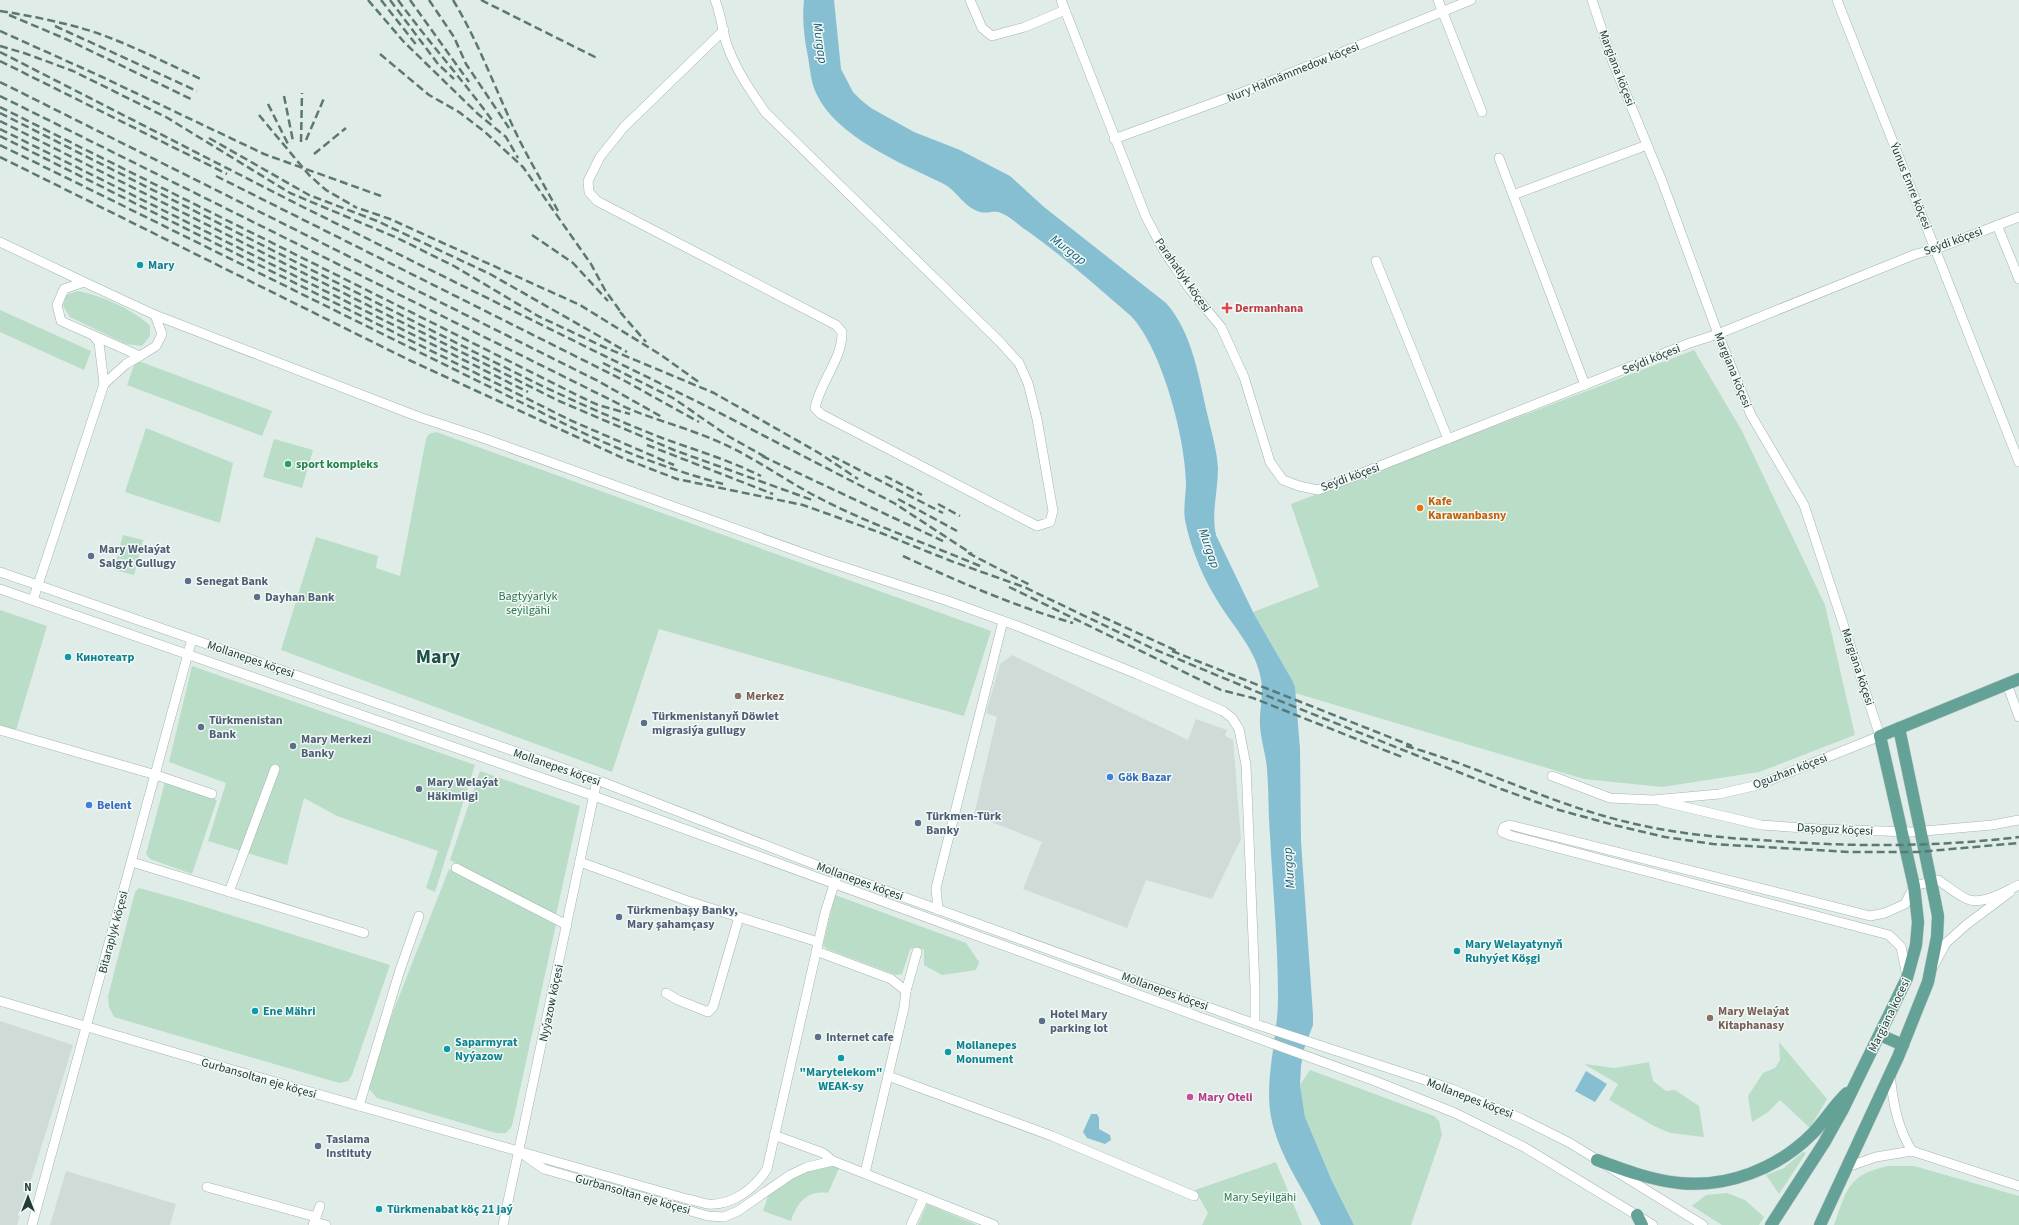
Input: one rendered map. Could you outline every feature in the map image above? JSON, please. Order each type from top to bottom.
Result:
[{"type":"main road","name":"Oguzhan köçesi","points":[[1880,736],[2019,679]]},
{"type":"main road","name":"Margiana kocesi","points":[[1820,1225],[1903,1045],[1932,970],[1937,937],[1938,916],[1899,728]]},
{"type":"main road","name":"Margiana kocesi","points":[[1771,1225],[1824,1143],[1855,1085],[1907,978],[1916,945],[1918,922],[1914,886],[1880,736]]},
{"type":"main road","points":[[1880,1034],[1903,1045]]},
{"type":"main road","points":[[1597,1160],[1639,1175],[1679,1183],[1715,1183],[1755,1172],[1784,1156],[1812,1134],[1836,1103],[1855,1085]]},
{"type":"street","points":[[715,0],[724,30],[727,44],[741,78],[765,112],[1000,342],[1019,363],[1028,383],[1037,419],[1053,511],[1050,522],[1037,526],[821,414],[815,408],[817,397],[843,343],[842,332],[836,325],[597,201],[589,192],[588,181],[600,158],[624,128],[724,30]]},
{"type":"street","points":[[970,0],[982,28],[992,36],[1025,27],[1065,10]]},
{"type":"street","name":"Parahatlyk köçesi","points":[[1061,0],[1088,66],[1114,139],[1146,217],[1164,251],[1189,288],[1220,327],[1244,377],[1270,462],[1283,480]]},
{"type":"street","points":[[1438,0],[1482,112]]},
{"type":"street","name":"Nury Halmämmedow köçesi","points":[[1114,139],[1246,91],[1470,0]]},
{"type":"street","name":"Margiana köçesi","points":[[1592,0],[1612,60],[1647,145],[1718,334],[1751,415],[1804,505],[1880,736]]},
{"type":"street","name":"Ýunus Emre köçesi","points":[[1837,0],[1936,249],[2015,439],[2019,462]]},
{"type":"street","points":[[1513,195],[1647,145]]},
{"type":"street","points":[[1499,158],[1585,385]]},
{"type":"street","name":"Seýdi köçesi","points":[[1283,480],[1299,486],[1318,490],[1690,343],[1718,334],[1916,254],[1936,249],[2019,217]]},
{"type":"street","points":[[1997,225],[2019,279]]},
{"type":"street","points":[[0,242],[155,315],[419,417],[480,437],[822,560],[1003,621],[1136,674],[1223,711],[1232,718],[1239,729],[1246,765],[1255,988],[1255,1024]]},
{"type":"street","points":[[1376,261],[1448,439]]},
{"type":"street","points":[[84,282],[64,289],[57,306],[61,321],[140,356]]},
{"type":"street","points":[[104,384],[126,364],[156,346],[162,334],[155,315]]},
{"type":"street","points":[[33,600],[104,384],[99,343],[94,336]]},
{"type":"street","name":"Mollanepes köçesi","points":[[0,572],[597,780],[837,873],[1266,1028],[1452,1089],[1522,1119],[1570,1143],[1703,1225]]},
{"type":"street","name":"Mollanepes köçesi","points":[[0,589],[594,796],[1375,1081],[1455,1113],[1524,1147],[1640,1220],[1653,1225]]},
{"type":"street","points":[[938,910],[936,888],[1003,621]]},
{"type":"street","name":"Bitaraplyk köçesi","points":[[32,1225],[192,639]]},
{"type":"street","points":[[2006,684],[2019,717]]},
{"type":"street","points":[[0,730],[156,775],[212,794]]},
{"type":"street","name":"Oguzhan köçesi","points":[[1552,776],[1610,798],[1653,800],[1719,794],[1758,785],[1880,736]]},
{"type":"street","points":[[229,892],[275,769]]},
{"type":"street","name":"Nyýazow köçesi","points":[[503,1225],[520,1152],[597,780]]},
{"type":"street","name":"Daşoguz köçesi","points":[[1653,800],[1761,825],[1921,832],[1992,825],[2019,820]]},
{"type":"street","points":[[1907,978],[1901,947],[1889,935],[1502,832],[1504,827],[1510,825],[1870,916],[1885,913],[1905,904],[1914,886],[1938,880],[1968,900],[1989,898],[2019,885]]},
{"type":"street","points":[[132,862],[364,933]]},
{"type":"street","points":[[580,862],[739,917],[817,947],[891,979],[906,991]]},
{"type":"street","points":[[456,868],[567,925]]},
{"type":"street","name":"Gurbansoltan eje köçesi","points":[[0,1001],[87,1028],[520,1152],[709,1204],[727,1202],[743,1193],[760,1180],[766,1169],[817,947],[837,873]]},
{"type":"street","points":[[1715,888],[1718,878]]},
{"type":"street","points":[[1932,970],[1946,943],[1966,925],[2019,885]]},
{"type":"street","points":[[359,1106],[399,972],[419,916]]},
{"type":"street","points":[[666,993],[678,1000],[708,1012],[713,1007],[739,917]]},
{"type":"street","points":[[865,1173],[904,1008],[906,991],[917,952]]},
{"type":"street","points":[[1375,1081],[1380,1066]]},
{"type":"street","points":[[1890,1074],[1897,1121],[1905,1140],[1912,1151]]},
{"type":"street","points":[[888,1076],[1052,1136],[1194,1196]]},
{"type":"street","points":[[774,1135],[823,1153],[833,1161],[994,1225]]},
{"type":"street","points":[[1847,1167],[1876,1157],[1912,1151],[2019,1186]]},
{"type":"street","name":"Gurbansoltan eje köçesi","points":[[520,1152],[544,1169],[708,1216],[724,1217],[738,1211],[790,1175],[807,1167],[833,1161]]},
{"type":"street","points":[[207,1187],[326,1225]]},
{"type":"street","points":[[911,1225],[924,1196]]},
{"type":"street","points":[[315,1221],[320,1206]]},
{"type":"shaded area","name":"Gök Bazar","points":[[1012,655],[1188,740],[1196,719],[1227,730],[1225,736],[1233,740],[1241,839],[1212,899],[1146,880],[1127,928],[1023,889],[1042,842],[974,815],[997,717],[986,713],[1000,664]]},
{"type":"shaded area","points":[[0,1021],[73,1045],[17,1225],[0,1225]]},
{"type":"shaded area","points":[[66,1171],[176,1204],[170,1225],[50,1225]]},
{"type":"green space","points":[[77,291],[106,299],[135,314],[150,326],[150,336],[142,346],[126,344],[70,317],[63,306],[66,295]]},
{"type":"green space","points":[[0,310],[91,351],[84,370],[0,332]]},
{"type":"green space","points":[[1694,350],[1742,431],[1825,605],[1855,735],[1759,772],[1662,787],[1584,779],[1295,693],[1292,680],[1253,612],[1319,587],[1291,504]]},
{"type":"green space","points":[[136,360],[272,411],[262,436],[127,385]]},
{"type":"green space","points":[[146,428],[233,463],[220,523],[125,492]]},
{"type":"green space","name":"Bagtyýarlyk seýilgähi","points":[[436,432],[991,631],[964,716],[659,629],[612,772],[281,650],[316,537],[378,556],[376,568],[400,576],[426,439],[429,434]]},
{"type":"green space","name":"sport kompleks","points":[[274,439],[313,450],[302,488],[263,477]]},
{"type":"green space","points":[[123,535],[143,540],[134,575],[114,570]]},
{"type":"green space","points":[[0,610],[47,626],[16,730],[0,725]]},
{"type":"green space","points":[[192,666],[475,765],[435,892],[426,888],[438,851],[337,816],[304,798],[287,865],[208,841],[226,783],[169,762]]},
{"type":"green space","points":[[480,771],[580,806],[556,915],[450,860]]},
{"type":"green space","points":[[165,782],[171,782],[217,800],[192,874],[150,859],[146,854]]},
{"type":"green space","points":[[449,869],[556,924],[512,1126],[506,1133],[496,1133],[377,1098],[369,1089],[366,1081]]},
{"type":"green space","points":[[139,888],[186,901],[390,965],[352,1075],[348,1081],[339,1083],[114,1017],[109,1007],[108,996],[135,892]]},
{"type":"green space","points":[[835,895],[966,943],[979,962],[976,970],[942,975],[924,965],[924,950],[917,947],[910,949],[902,974],[896,975],[827,949],[823,945]]},
{"type":"green space","points":[[1779,1042],[1827,1099],[1810,1128],[1780,1100],[1768,1112],[1752,1122],[1748,1096],[1763,1073],[1775,1068],[1780,1060]]},
{"type":"green space","points":[[1649,1062],[1653,1081],[1666,1091],[1675,1090],[1699,1106],[1704,1137],[1670,1133],[1654,1126],[1609,1100],[1618,1084],[1584,1064],[1615,1068]]},
{"type":"green space","points":[[1310,1070],[1434,1116],[1439,1121],[1442,1135],[1411,1225],[1354,1225],[1332,1181],[1305,1117],[1300,1085]]},
{"type":"green space","points":[[1803,1152],[1806,1153],[1779,1194],[1766,1175],[1784,1168]]},
{"type":"green space","name":"Mary Seýilgähi","points":[[1276,1162],[1302,1225],[1202,1225],[1208,1213],[1195,1190]]},
{"type":"green space","points":[[841,1164],[828,1193],[815,1193],[804,1199],[796,1208],[791,1221],[763,1211],[771,1188],[790,1175]]},
{"type":"green space","points":[[1888,1166],[1914,1166],[2019,1196],[2019,1225],[1834,1225],[1846,1193],[1856,1179],[1864,1174]]},
{"type":"green space","points":[[1727,1193],[1745,1200],[1764,1217],[1759,1225],[1722,1225],[1692,1206],[1706,1195]]},
{"type":"green space","points":[[927,1204],[977,1225],[918,1225]]},
{"type":"water","name":"Murgap","points":[[804,0],[834,0],[841,69],[853,92],[861,100],[871,108],[914,132],[960,150],[1010,176],[1044,207],[1166,303],[1183,328],[1194,357],[1217,455],[1218,477],[1214,518],[1216,535],[1253,612],[1295,687],[1300,749],[1301,841],[1313,1015],[1313,1025],[1304,1049],[1300,1085],[1305,1117],[1332,1181],[1354,1225],[1321,1225],[1286,1159],[1275,1132],[1271,1117],[1269,1088],[1276,1028],[1278,978],[1269,828],[1268,777],[1260,726],[1262,691],[1261,679],[1255,659],[1240,633],[1210,588],[1199,566],[1191,543],[1184,515],[1186,482],[1185,463],[1181,442],[1170,394],[1153,350],[1131,316],[1067,261],[1011,218],[998,212],[980,212],[974,210],[947,186],[871,147],[838,123],[825,109],[813,84],[804,36]]},
{"type":"water","points":[[1586,1071],[1607,1084],[1595,1102],[1575,1091]]},
{"type":"water","points":[[1091,1114],[1097,1114],[1099,1118],[1099,1129],[1110,1135],[1111,1140],[1105,1144],[1087,1138],[1083,1132]]},
{"type":"railway","points":[[368,0],[404,42],[478,114],[506,137],[518,158]]},
{"type":"railway","points":[[381,0],[418,47]]},
{"type":"railway","points":[[390,0],[438,64],[454,79]]},
{"type":"railway","points":[[398,0],[494,123]]},
{"type":"railway","points":[[410,0],[469,82]]},
{"type":"railway","points":[[429,0],[454,37],[466,64],[509,128]]},
{"type":"railway","points":[[453,0],[475,42],[518,138],[558,211]]},
{"type":"railway","points":[[481,0],[597,58]]},
{"type":"railway","points":[[0,11],[51,21],[97,33],[128,45],[203,80]]},
{"type":"railway","points":[[9,15],[66,39],[193,100]]},
{"type":"railway","points":[[55,26],[197,91]]},
{"type":"railway","points":[[0,31],[100,76],[264,154],[381,196]]},
{"type":"railway","points":[[0,46],[73,71],[166,117],[290,193],[395,237],[454,266],[538,316],[604,347],[714,393],[819,453],[858,479]]},
{"type":"railway","points":[[0,52],[301,206],[718,412],[894,503],[972,554]]},
{"type":"railway","points":[[380,54],[429,95],[459,112],[485,132],[523,167],[591,264],[605,290],[623,315]]},
{"type":"railway","points":[[0,61],[227,174]]},
{"type":"railway","points":[[0,82],[598,381],[662,417]]},
{"type":"railway","points":[[301,142],[302,93]]},
{"type":"railway","points":[[0,96],[627,408],[727,445],[809,493],[842,509],[881,527],[980,566]]},
{"type":"railway","points":[[284,96],[293,141]]},
{"type":"railway","points":[[306,140],[325,96]]},
{"type":"railway","points":[[268,104],[288,144]]},
{"type":"railway","points":[[0,107],[581,397],[598,405],[630,414]]},
{"type":"railway","points":[[0,113],[542,386],[631,426],[724,460],[761,476]]},
{"type":"railway","points":[[259,115],[309,175],[326,190],[357,208]]},
{"type":"railway","points":[[0,121],[559,401],[674,450],[815,501]]},
{"type":"railway","points":[[314,154],[346,128]]},
{"type":"railway","points":[[0,129],[528,392]]},
{"type":"railway","points":[[0,136],[572,421],[674,465]]},
{"type":"railway","points":[[209,138],[309,195],[377,221],[490,274],[627,352]]},
{"type":"railway","points":[[0,145],[577,430],[649,460],[685,473],[723,484]]},
{"type":"railway","points":[[0,157],[409,360],[625,459],[677,479],[803,505],[881,533],[951,561],[1024,587],[1156,650],[1255,691],[1501,789],[1559,810],[1665,837],[1713,844],[1849,852],[1918,852],[2019,843]]},
{"type":"railway","points":[[216,176],[625,381],[699,422]]},
{"type":"railway","points":[[361,209],[390,219],[580,305],[661,355],[700,383]]},
{"type":"railway","points":[[532,235],[573,263],[608,301]]},
{"type":"railway","points":[[620,312],[646,342]]},
{"type":"railway","points":[[603,363],[673,398],[728,436],[767,458]]},
{"type":"railway","points":[[647,445],[773,494]]},
{"type":"railway","points":[[762,456],[945,542]]},
{"type":"railway","points":[[832,456],[943,513]]},
{"type":"railway","points":[[885,476],[922,495]]},
{"type":"railway","points":[[898,499],[957,531]]},
{"type":"railway","points":[[938,504],[960,516]]},
{"type":"railway","points":[[968,553],[1032,586]]},
{"type":"railway","points":[[903,556],[987,593],[1029,609],[1073,623]]},
{"type":"railway","points":[[1009,587],[1221,690],[1253,698],[1402,757]]},
{"type":"railway","points":[[1092,612],[1177,651]]},
{"type":"railway","points":[[1172,651],[1412,746]]},
{"type":"railway","points":[[1406,746],[1461,764],[1543,796],[1598,814],[1645,826],[1681,832],[1755,840],[1866,845],[1958,843],[2019,837]]},
{"type":"place","name":"Mary","points":[[140,265]]},
{"type":"place","name":"Dermanhana","points":[[1227,308]]},
{"type":"place","name":"sport kompleks","points":[[288,464]]},
{"type":"place","name":"Kafe Karawanbasny","points":[[1420,508]]},
{"type":"place","name":"Mary Welaýat Salgyt Gullugy","points":[[91,556]]},
{"type":"place","name":"Senegat Bank","points":[[188,581]]},
{"type":"place","name":"Dayhan Bank","points":[[257,597]]},
{"type":"place","name":"Кинотеатр","points":[[68,657]]},
{"type":"place","name":"Merkez","points":[[738,696]]},
{"type":"place","name":"Türkmenistanyň Döwlet migrasiýa gullugy","points":[[644,723]]},
{"type":"place","name":"Türkmenistan Bank","points":[[201,727]]},
{"type":"place","name":"Mary Merkezi Banky","points":[[293,746]]},
{"type":"place","name":"Gök Bazar","points":[[1110,777]]},
{"type":"place","name":"Mary Welaýat Häkimligi","points":[[419,789]]},
{"type":"place","name":"Belent","points":[[89,805]]},
{"type":"place","name":"Türkmen-Türk Banky","points":[[918,823]]},
{"type":"place","name":"Türkmenbaşy Banky, Mary şahamçasy","points":[[619,917]]},
{"type":"place","name":"Mary Welayatynyň Ruhyýet Köşgi","points":[[1457,951]]},
{"type":"place","name":"Ene Mähri","points":[[255,1011]]},
{"type":"place","name":"Mary Welaýat Kitaphanasy","points":[[1710,1018]]},
{"type":"place","name":"Hotel Mary parking lot","points":[[1042,1021]]},
{"type":"place","name":"Internet cafe","points":[[818,1037]]},
{"type":"place","name":"Saparmyrat Nyýazow","points":[[447,1049]]},
{"type":"place","name":"Mollanepes Monument","points":[[948,1052]]},
{"type":"place","name":"\"Marytelekom\" WEAK-sy","points":[[841,1058]]},
{"type":"place","name":"Mary Oteli","points":[[1190,1097]]},
{"type":"place","name":"Taslama Instituty","points":[[318,1146]]},
{"type":"place","name":"Türkmenabat köç 21 jaý","points":[[379,1209]]},
{"type":"district","name":"Mary","points":[[438,656]]}]
